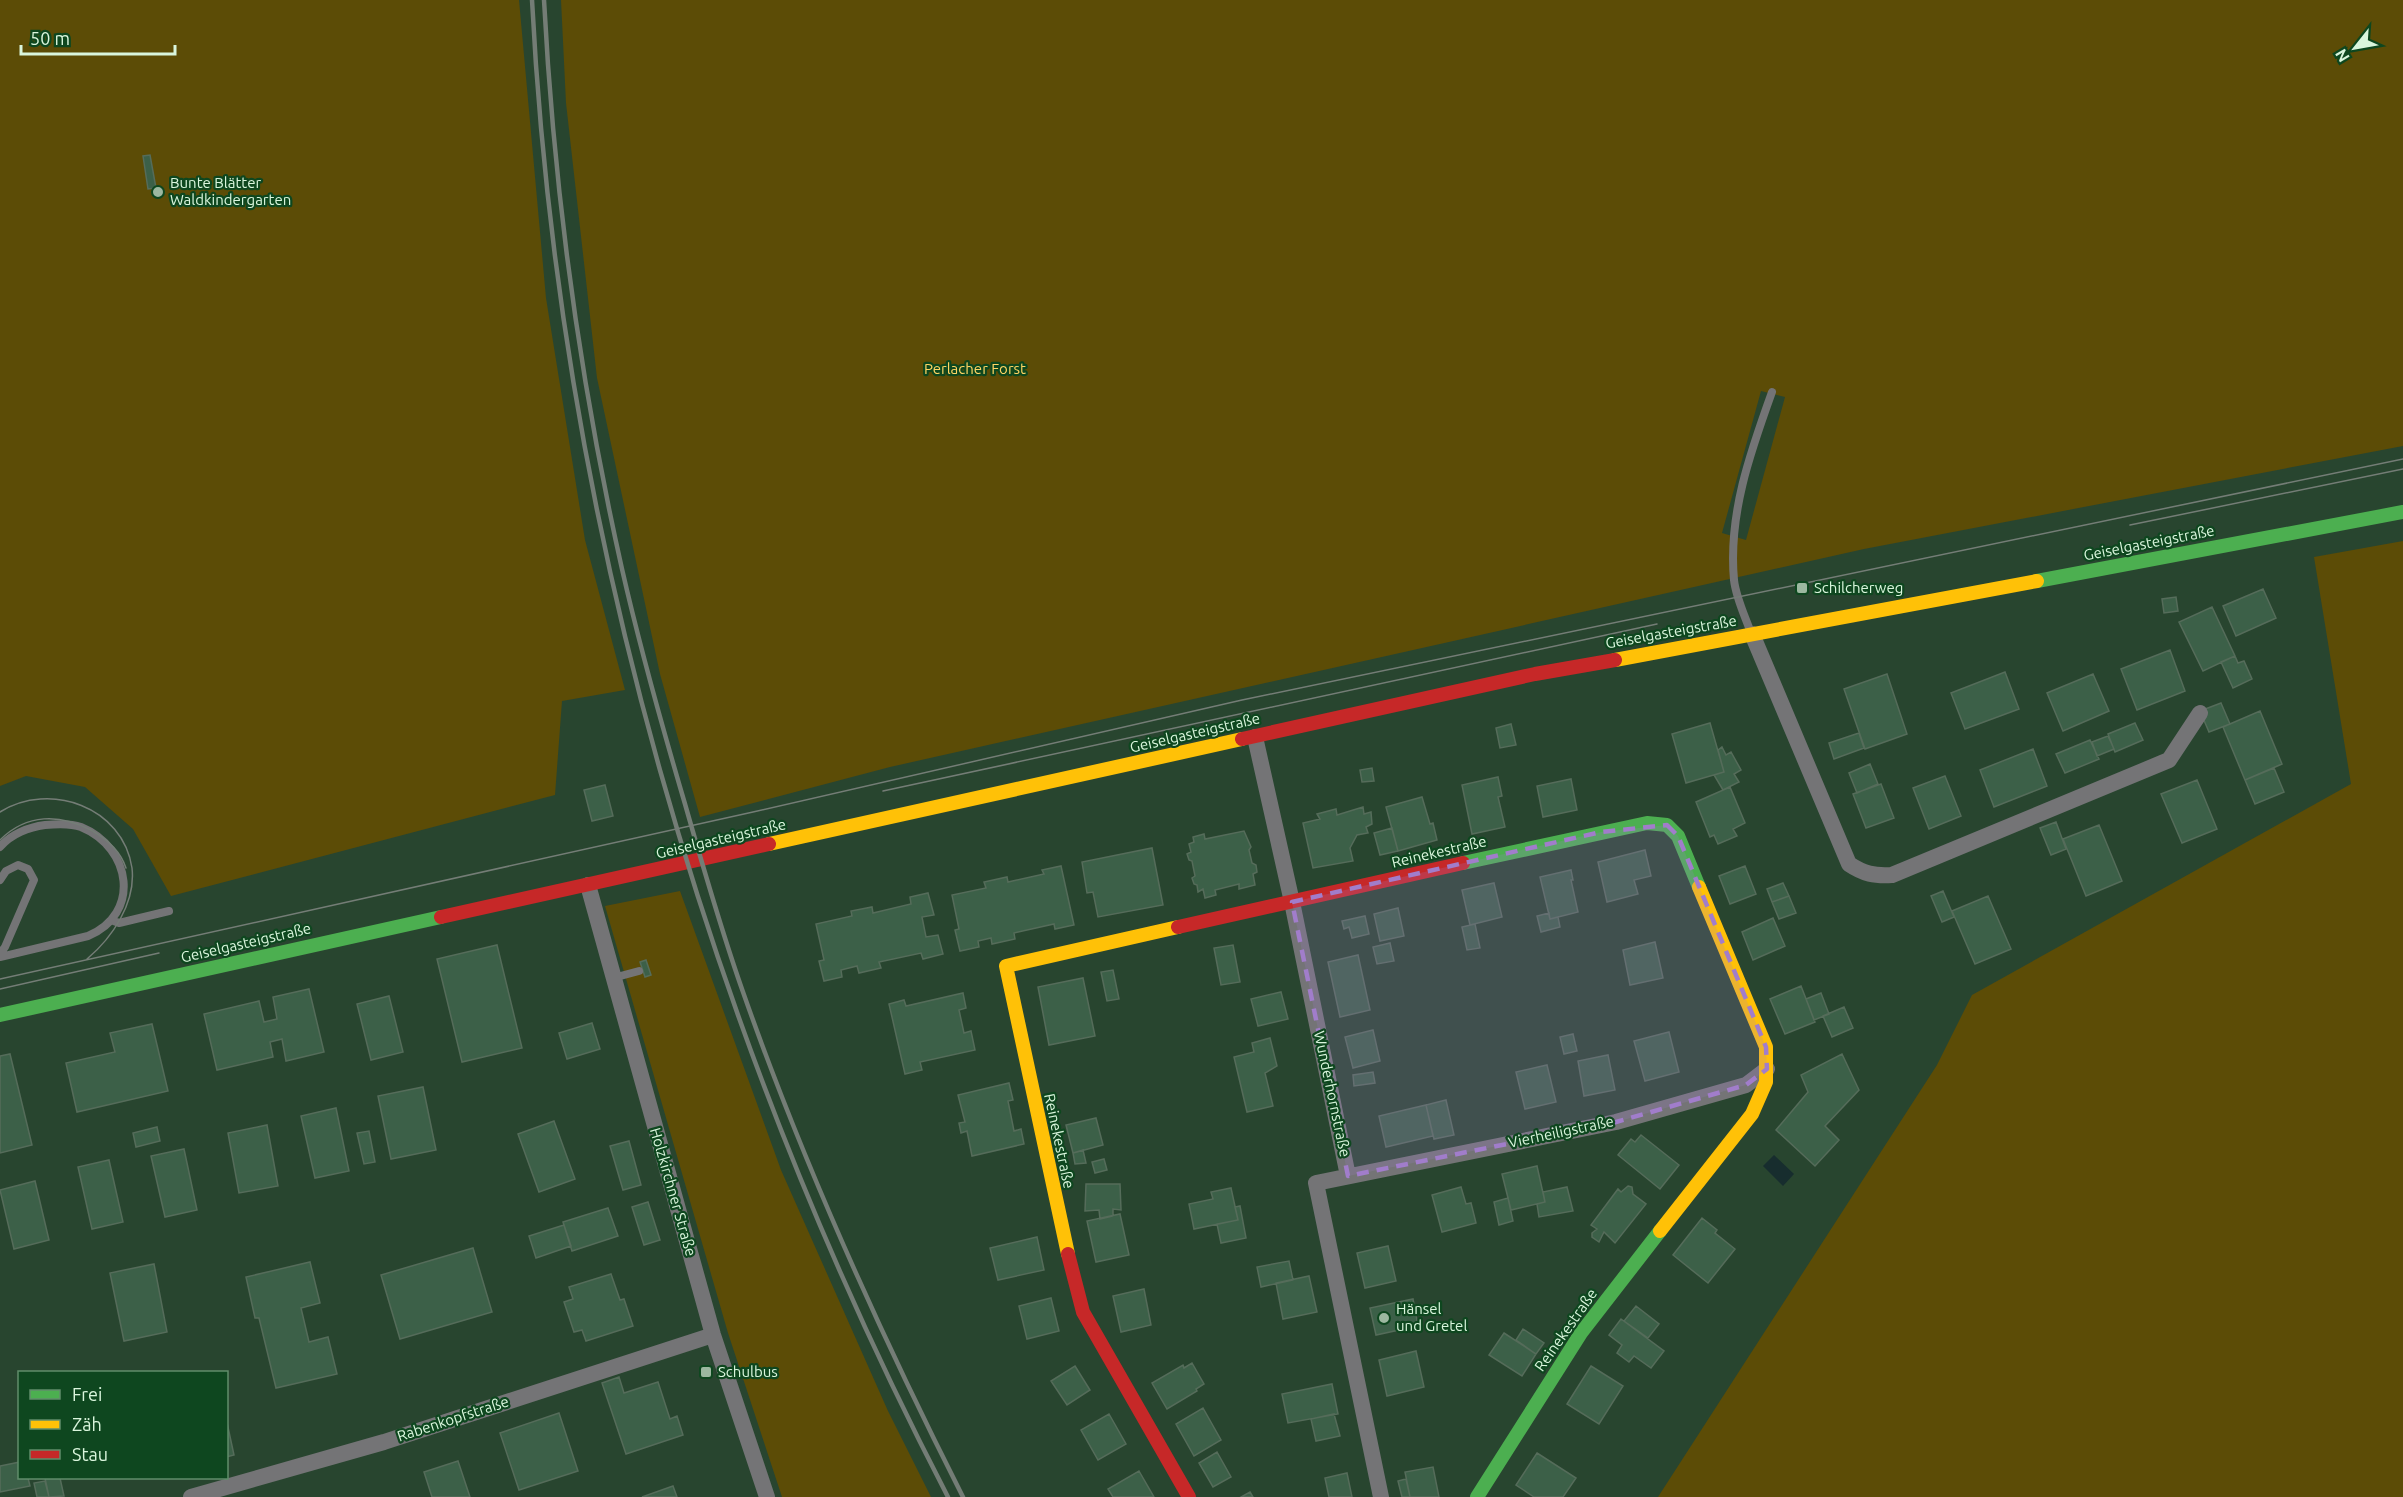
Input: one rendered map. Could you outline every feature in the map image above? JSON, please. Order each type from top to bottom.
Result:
[{"type":"main road","name":"Geiselgasteigstraße","points":[[0,1015],[1535,674],[2403,512]]},
{"type":"main road","name":"Reinekestraße","points":[[1189,1497],[1083,1312],[1069,1263],[1006,966],[1612,830],[1647,823],[1667,825],[1678,836],[1766,1047],[1767,1069],[1764,1092],[1752,1114],[1581,1333],[1477,1497]]},
{"type":"street","points":[[1752,634],[1849,864],[1861,872],[1875,876],[1892,875],[2169,760],[2200,713]]},
{"type":"street","name":"Wunderhornstraße","points":[[1255,737],[1292,902],[1348,1176],[1316,1183],[1381,1497]]},
{"type":"street","name":"Holzkirchner Straße","points":[[588,885],[713,1335],[767,1497]]},
{"type":"street","name":"Vierheiligstraße","points":[[1348,1176],[1616,1122],[1746,1084],[1767,1069]]},
{"type":"street","name":"Rabenkopfstraße","points":[[190,1497],[384,1442],[713,1335]]},
{"type":"lane","points":[[1752,634],[1740,606],[1734,582],[1735,528],[1741,488],[1772,392]]},
{"type":"lane","points":[[0,847],[22,831],[39,826],[80,826],[100,838],[116,854],[123,873],[121,899],[111,920],[99,932],[0,955]]},
{"type":"lane","points":[[0,880],[6,871],[18,865],[28,869],[34,880],[0,955]]},
{"type":"lane","points":[[111,920],[119,923],[169,911]]},
{"type":"lane","points":[[613,978],[639,971]]},
{"type":"highlighted area","points":[[1667,825],[1678,836],[1766,1047],[1767,1069],[1746,1085],[1616,1122],[1348,1176],[1292,902],[1601,832]]},
{"type":"green space","points":[[0,0],[519,0],[546,298],[585,540],[625,690],[562,701],[555,795],[171,896],[133,829],[85,787],[26,776],[0,786]]},
{"type":"green space","name":"Perlacher Forst","points":[[561,0],[2403,0],[2403,446],[1864,549],[890,767],[700,817],[660,674],[597,378],[566,103]],"holes":[[[1761,391],[1785,397],[1746,540],[1722,533]]]},
{"type":"green space","points":[[2403,541],[2403,1497],[1658,1497],[1937,1065],[1972,995],[2351,784],[2314,557]]},
{"type":"green space","points":[[680,891],[781,1170],[888,1411],[931,1497],[782,1497],[728,1333],[605,906]]},
{"type":"water","points":[[1774,1155],[1794,1174],[1783,1186],[1763,1166]]},
{"type":"building","points":[[150,155],[156,188],[148,189],[143,156]]},
{"type":"building","points":[[2263,589],[2276,618],[2236,636],[2223,606]]},
{"type":"building","points":[[2176,597],[2178,611],[2164,613],[2162,599]]},
{"type":"building","points":[[2212,607],[2235,656],[2203,671],[2179,622]]},
{"type":"building","points":[[2170,650],[2185,691],[2137,710],[2121,669]]},
{"type":"building","points":[[2235,656],[2238,663],[2244,661],[2252,679],[2233,688],[2221,662]]},
{"type":"building","points":[[2005,672],[2019,709],[1965,729],[1951,693]]},
{"type":"building","points":[[1887,674],[1907,734],[1865,749],[1844,689]]},
{"type":"building","points":[[2093,674],[2109,711],[2063,731],[2047,693]]},
{"type":"building","points":[[2221,703],[2230,724],[2209,732],[2200,711]]},
{"type":"building","points":[[2260,711],[2282,764],[2245,780],[2223,727]]},
{"type":"building","points":[[1710,723],[1724,772],[1686,783],[1672,734]]},
{"type":"building","points":[[2135,723],[2143,740],[2115,752],[2108,734]]},
{"type":"building","points":[[1511,724],[1516,745],[1500,748],[1496,728]]},
{"type":"building","points":[[1859,733],[1864,748],[1834,759],[1829,743]]},
{"type":"building","points":[[2108,736],[2114,749],[2097,756],[2092,742]]},
{"type":"building","points":[[2090,740],[2099,759],[2065,773],[2056,754]]},
{"type":"building","points":[[1722,747],[1726,755],[1731,752],[1741,770],[1734,774],[1739,782],[1723,790],[1714,775],[1724,772],[1718,750]]},
{"type":"building","points":[[2033,749],[2047,786],[1994,807],[1980,770]]},
{"type":"building","points":[[1870,764],[1878,784],[1857,793],[1849,773]]},
{"type":"building","points":[[1372,768],[1374,781],[1362,782],[1360,770]]},
{"type":"building","points":[[2274,768],[2284,792],[2255,804],[2245,780]]},
{"type":"building","points":[[1945,776],[1961,816],[1929,829],[1913,788]]},
{"type":"building","points":[[1498,777],[1502,796],[1498,797],[1505,827],[1472,834],[1462,785]]},
{"type":"building","points":[[1571,779],[1577,810],[1543,817],[1537,786]]},
{"type":"building","points":[[2197,780],[2217,829],[2182,843],[2161,794]]},
{"type":"building","points":[[1881,784],[1894,818],[1866,828],[1853,794]]},
{"type":"building","points":[[605,785],[613,816],[592,821],[584,790]]},
{"type":"building","points":[[1730,787],[1745,823],[1733,829],[1737,836],[1718,844],[1714,835],[1710,837],[1696,802]]},
{"type":"building","points":[[1422,797],[1430,824],[1433,823],[1437,840],[1398,851],[1386,807]]},
{"type":"building","points":[[1363,807],[1364,814],[1371,812],[1372,824],[1366,827],[1368,833],[1357,835],[1350,848],[1353,861],[1313,868],[1303,823],[1320,819],[1317,814],[1336,809],[1337,815]]},
{"type":"building","points":[[2056,822],[2066,849],[2051,855],[2040,828]]},
{"type":"building","points":[[2099,825],[2122,881],[2086,896],[2063,839]]},
{"type":"building","points":[[1392,828],[1398,851],[1380,855],[1374,833]]},
{"type":"building","points":[[1244,831],[1251,847],[1249,850],[1252,863],[1256,865],[1257,872],[1253,874],[1255,885],[1239,889],[1239,884],[1215,890],[1216,895],[1205,898],[1203,889],[1198,892],[1197,885],[1194,884],[1192,861],[1189,860],[1187,854],[1191,852],[1189,844],[1194,842],[1193,837],[1204,834],[1205,839]]},
{"type":"building","points":[[1152,848],[1163,905],[1098,917],[1093,892],[1087,893],[1082,862]]},
{"type":"building","points":[[1645,850],[1651,876],[1634,880],[1638,894],[1607,902],[1598,862]]},
{"type":"building","points":[[1061,866],[1074,925],[1055,929],[1054,924],[1014,933],[1015,939],[992,944],[991,938],[978,941],[979,947],[960,951],[955,930],[959,929],[952,895],[986,888],[984,882],[1007,877],[1008,882],[1044,874],[1042,870]]},
{"type":"building","points":[[1745,866],[1756,894],[1730,904],[1719,876]]},
{"type":"building","points":[[1571,870],[1578,912],[1550,919],[1540,877]]},
{"type":"building","points":[[1494,883],[1502,917],[1470,925],[1462,890]]},
{"type":"building","points":[[1783,883],[1789,896],[1772,902],[1767,889]]},
{"type":"building","points":[[1943,891],[1954,917],[1942,922],[1931,896]]},
{"type":"building","points":[[928,893],[934,915],[922,917],[926,937],[938,935],[943,954],[923,959],[921,953],[879,962],[881,968],[859,973],[857,966],[841,970],[842,977],[824,981],[819,961],[824,960],[816,924],[852,916],[851,911],[872,907],[873,913],[911,904],[910,897]]},
{"type":"building","points":[[1789,896],[1796,913],[1779,919],[1772,902]]},
{"type":"building","points":[[1988,896],[2011,949],[1975,964],[1952,911]]},
{"type":"building","points":[[1398,908],[1404,936],[1380,941],[1374,914]]},
{"type":"building","points":[[1549,913],[1550,919],[1558,917],[1560,927],[1541,932],[1537,916]]},
{"type":"building","points":[[1365,916],[1369,934],[1352,938],[1349,927],[1344,929],[1342,921]]},
{"type":"building","points":[[1773,918],[1785,946],[1753,960],[1742,932]]},
{"type":"building","points":[[1475,924],[1480,948],[1467,950],[1462,927]]},
{"type":"building","points":[[1655,942],[1663,978],[1630,985],[1623,950]]},
{"type":"building","points":[[1390,943],[1394,961],[1377,964],[1373,947]]},
{"type":"building","points":[[497,945],[522,1048],[462,1062],[437,959]]},
{"type":"building","points":[[1233,945],[1240,982],[1221,985],[1214,948]]},
{"type":"building","points":[[1358,955],[1370,1010],[1340,1017],[1328,962]]},
{"type":"building","points":[[646,960],[651,975],[645,977],[640,962]]},
{"type":"building","points":[[1113,970],[1119,999],[1107,1001],[1101,972]]},
{"type":"building","points":[[1083,978],[1095,1036],[1049,1045],[1038,987]]},
{"type":"building","points":[[1801,986],[1815,1022],[1785,1034],[1770,999]]},
{"type":"building","points":[[309,989],[324,1052],[286,1061],[282,1039],[270,1042],[273,1057],[217,1070],[204,1014],[259,1001],[264,1022],[277,1019],[273,997]]},
{"type":"building","points":[[1281,992],[1288,1019],[1258,1026],[1251,999]]},
{"type":"building","points":[[963,993],[966,1008],[959,1010],[964,1033],[971,1031],[975,1050],[920,1062],[922,1070],[905,1074],[889,1004],[904,1000],[906,1006]]},
{"type":"building","points":[[1821,993],[1829,1014],[1814,1020],[1806,999]]},
{"type":"building","points":[[389,996],[403,1052],[371,1060],[357,1004]]},
{"type":"building","points":[[1844,1007],[1853,1028],[1832,1037],[1823,1016]]},
{"type":"building","points":[[592,1023],[600,1049],[567,1059],[559,1033]]},
{"type":"building","points":[[152,1024],[168,1091],[77,1112],[66,1063],[115,1052],[110,1033]]},
{"type":"building","points":[[1373,1030],[1380,1061],[1353,1068],[1345,1037]]},
{"type":"building","points":[[1669,1032],[1679,1072],[1645,1081],[1634,1041]]},
{"type":"building","points":[[1573,1034],[1577,1051],[1564,1054],[1560,1037]]},
{"type":"building","points":[[1270,1038],[1277,1066],[1265,1073],[1273,1106],[1247,1112],[1234,1057],[1254,1052],[1252,1043]]},
{"type":"building","points":[[10,1054],[32,1145],[0,1153],[0,1056]]},
{"type":"building","points":[[1842,1054],[1859,1090],[1825,1126],[1839,1140],[1815,1166],[1776,1130],[1808,1092],[1801,1075]]},
{"type":"building","points":[[1608,1055],[1615,1090],[1584,1096],[1578,1061]]},
{"type":"building","points":[[1547,1065],[1556,1102],[1525,1109],[1516,1072]]},
{"type":"building","points":[[1373,1072],[1375,1083],[1354,1086],[1353,1075]]},
{"type":"building","points":[[1009,1083],[1013,1100],[1008,1101],[1014,1131],[1021,1129],[1024,1144],[972,1156],[967,1131],[961,1133],[959,1123],[965,1122],[958,1095]]},
{"type":"building","points":[[423,1087],[436,1150],[391,1159],[378,1096]]},
{"type":"building","points":[[1446,1100],[1454,1135],[1434,1139],[1426,1105]]},
{"type":"building","points":[[1426,1105],[1433,1136],[1386,1147],[1379,1116]]},
{"type":"building","points":[[336,1108],[349,1171],[315,1178],[301,1116]]},
{"type":"building","points":[[1096,1118],[1103,1145],[1073,1153],[1066,1125]]},
{"type":"building","points":[[554,1121],[575,1179],[539,1192],[518,1134]]},
{"type":"building","points":[[267,1125],[278,1186],[239,1193],[228,1133]]},
{"type":"building","points":[[157,1127],[160,1141],[136,1147],[133,1133]]},
{"type":"building","points":[[369,1131],[375,1162],[364,1164],[357,1133]]},
{"type":"building","points":[[1641,1135],[1679,1165],[1660,1189],[1618,1155],[1631,1139],[1635,1142]]},
{"type":"building","points":[[629,1141],[641,1185],[623,1190],[610,1146]]},
{"type":"building","points":[[184,1149],[197,1210],[165,1217],[151,1156]]},
{"type":"building","points":[[1083,1150],[1086,1163],[1075,1164],[1073,1153]]},
{"type":"building","points":[[1104,1159],[1107,1170],[1095,1173],[1092,1162]]},
{"type":"building","points":[[109,1160],[123,1222],[92,1229],[78,1167]]},
{"type":"building","points":[[1537,1166],[1545,1202],[1511,1210],[1502,1174]]},
{"type":"building","points":[[35,1181],[49,1240],[14,1249],[0,1190]]},
{"type":"building","points":[[1086,1184],[1120,1184],[1121,1210],[1113,1209],[1113,1216],[1100,1219],[1099,1210],[1085,1211]]},
{"type":"building","points":[[1628,1186],[1632,1187],[1633,1194],[1646,1204],[1615,1243],[1604,1232],[1599,1242],[1592,1237],[1592,1233],[1597,1229],[1591,1225],[1618,1189],[1621,1192]]},
{"type":"building","points":[[1461,1187],[1466,1204],[1471,1203],[1476,1223],[1442,1232],[1432,1195]]},
{"type":"building","points":[[1567,1187],[1573,1211],[1539,1217],[1537,1204],[1545,1202],[1543,1192]]},
{"type":"building","points":[[1231,1188],[1238,1220],[1194,1229],[1189,1204],[1213,1199],[1211,1192]]},
{"type":"building","points":[[1508,1198],[1513,1221],[1499,1225],[1494,1202]]},
{"type":"building","points":[[648,1202],[660,1240],[644,1245],[632,1207]]},
{"type":"building","points":[[1240,1206],[1246,1238],[1221,1243],[1217,1224],[1238,1220],[1235,1207]]},
{"type":"building","points":[[608,1208],[618,1236],[572,1251],[563,1222]]},
{"type":"building","points":[[1120,1214],[1129,1255],[1096,1262],[1087,1221]]},
{"type":"building","points":[[1702,1218],[1717,1230],[1715,1233],[1735,1249],[1708,1283],[1673,1255]]},
{"type":"building","points":[[564,1225],[571,1246],[536,1258],[529,1236]]},
{"type":"building","points":[[1037,1237],[1044,1270],[998,1280],[990,1248]]},
{"type":"building","points":[[1388,1246],[1396,1281],[1365,1288],[1357,1253]]},
{"type":"building","points":[[473,1248],[492,1312],[400,1339],[381,1275]]},
{"type":"building","points":[[1289,1261],[1293,1280],[1261,1287],[1257,1267]]},
{"type":"building","points":[[310,1262],[320,1303],[301,1308],[309,1342],[328,1337],[337,1374],[276,1388],[259,1318],[255,1318],[246,1277]]},
{"type":"building","points":[[154,1264],[167,1332],[124,1341],[110,1273]]},
{"type":"building","points":[[611,1274],[620,1300],[624,1299],[633,1326],[586,1341],[582,1330],[574,1332],[564,1302],[573,1299],[569,1287]]},
{"type":"building","points":[[1309,1276],[1317,1312],[1283,1319],[1276,1283]]},
{"type":"building","points":[[1144,1289],[1151,1325],[1121,1332],[1113,1296]]},
{"type":"building","points":[[1051,1298],[1059,1331],[1027,1339],[1019,1306]]},
{"type":"building","points":[[1413,1299],[1418,1326],[1376,1335],[1370,1308]]},
{"type":"building","points":[[1636,1306],[1659,1324],[1648,1338],[1624,1321]]},
{"type":"building","points":[[1621,1319],[1664,1351],[1651,1368],[1634,1356],[1629,1362],[1617,1353],[1622,1345],[1609,1335]]},
{"type":"building","points":[[1523,1329],[1544,1343],[1536,1354],[1516,1340]]},
{"type":"building","points":[[1504,1333],[1536,1354],[1522,1376],[1489,1355]]},
{"type":"building","points":[[1416,1351],[1424,1387],[1387,1396],[1379,1360]]},
{"type":"building","points":[[1192,1363],[1204,1384],[1196,1389],[1197,1391],[1167,1409],[1152,1383],[1183,1365],[1184,1368]]},
{"type":"building","points":[[1075,1366],[1090,1390],[1067,1405],[1051,1381]]},
{"type":"building","points":[[1591,1366],[1623,1386],[1599,1424],[1567,1404]]},
{"type":"building","points":[[619,1377],[624,1393],[658,1382],[670,1419],[677,1416],[683,1435],[626,1454],[602,1383]]},
{"type":"building","points":[[1332,1384],[1338,1414],[1288,1423],[1282,1394]]},
{"type":"building","points":[[1203,1408],[1221,1440],[1194,1456],[1176,1424]]},
{"type":"building","points":[[559,1413],[578,1471],[519,1490],[500,1433]]},
{"type":"building","points":[[1109,1414],[1126,1444],[1098,1460],[1081,1430]]},
{"type":"building","points":[[1334,1414],[1340,1436],[1316,1441],[1311,1419]]},
{"type":"building","points":[[228,1427],[234,1455],[228,1456]]},
{"type":"building","points":[[1217,1452],[1231,1477],[1213,1487],[1199,1463]]},
{"type":"building","points":[[1537,1453],[1576,1478],[1563,1497],[1534,1497],[1516,1485]]},
{"type":"building","points":[[458,1461],[470,1497],[432,1497],[424,1472]]},
{"type":"building","points":[[18,1462],[18,1479],[28,1479],[30,1486],[0,1492],[0,1466]]},
{"type":"building","points":[[1433,1467],[1439,1497],[1410,1497],[1405,1472]]},
{"type":"building","points":[[1139,1471],[1154,1497],[1113,1497],[1108,1489]]},
{"type":"building","points":[[1347,1473],[1352,1497],[1329,1497],[1325,1478]]},
{"type":"building","points":[[45,1479],[60,1479],[64,1496],[49,1497]]},
{"type":"building","points":[[1406,1479],[1410,1497],[1402,1497],[1398,1481]]},
{"type":"building","points":[[45,1481],[49,1497],[37,1497],[34,1483]]},
{"type":"building","points":[[673,1486],[677,1497],[642,1497]]},
{"type":"building","points":[[1250,1492],[1253,1497],[1241,1497]]},
{"type":"tram line","points":[[0,979],[753,812],[1242,700],[2403,459]]},
{"type":"tram line","points":[[2130,525],[2403,469]]},
{"type":"tram line","points":[[883,791],[1657,624]]},
{"type":"tram line","points":[[0,812],[20,803],[40,799],[61,800],[99,815],[115,829],[126,847],[132,868],[132,881],[126,907],[105,941],[87,959]]},
{"type":"tram line","points":[[0,840],[10,831],[32,821],[44,819],[68,821],[91,830],[108,841],[117,850],[126,868]]},
{"type":"tram line","points":[[0,989],[159,953]]},
{"type":"railway","points":[[532,0],[548,195],[575,389],[612,581],[660,771],[718,958],[786,1141],[862,1321],[948,1497]]},
{"type":"railway","points":[[544,0],[554,143],[582,357],[622,569],[660,716],[727,945],[791,1121],[873,1311],[963,1497]]},
{"type":"traffic: fast","points":[[2037,581],[2403,512]]},
{"type":"traffic: fast","points":[[1463,863],[1647,823],[1667,825],[1678,836],[1699,887]]},
{"type":"traffic: fast","points":[[0,1015],[441,917]]},
{"type":"traffic: fast","points":[[1477,1497],[1581,1333],[1660,1231]]},
{"type":"traffic: slow","points":[[1615,660],[2037,581]]},
{"type":"traffic: slow","points":[[769,844],[1242,739]]},
{"type":"traffic: slow","points":[[1660,1231],[1752,1114],[1766,1082],[1766,1047],[1699,887]]},
{"type":"traffic: slow","points":[[1068,1254],[1006,966],[1178,927]]},
{"type":"traffic: jam","points":[[1242,739],[1535,674],[1615,660]]},
{"type":"traffic: jam","points":[[441,917],[769,844]]},
{"type":"traffic: jam","points":[[1178,927],[1463,863]]},
{"type":"traffic: jam","points":[[1068,1254],[1083,1312],[1189,1497]]},
{"type":"place","name":"Bunte Blätter Waldkindergarten","points":[[158,192]]},
{"type":"place","name":"Schilcherweg","points":[[1802,588]]},
{"type":"place","name":"Hänsel und Gretel","points":[[1384,1318]]},
{"type":"place","name":"Schulbus","points":[[706,1372]]}]
